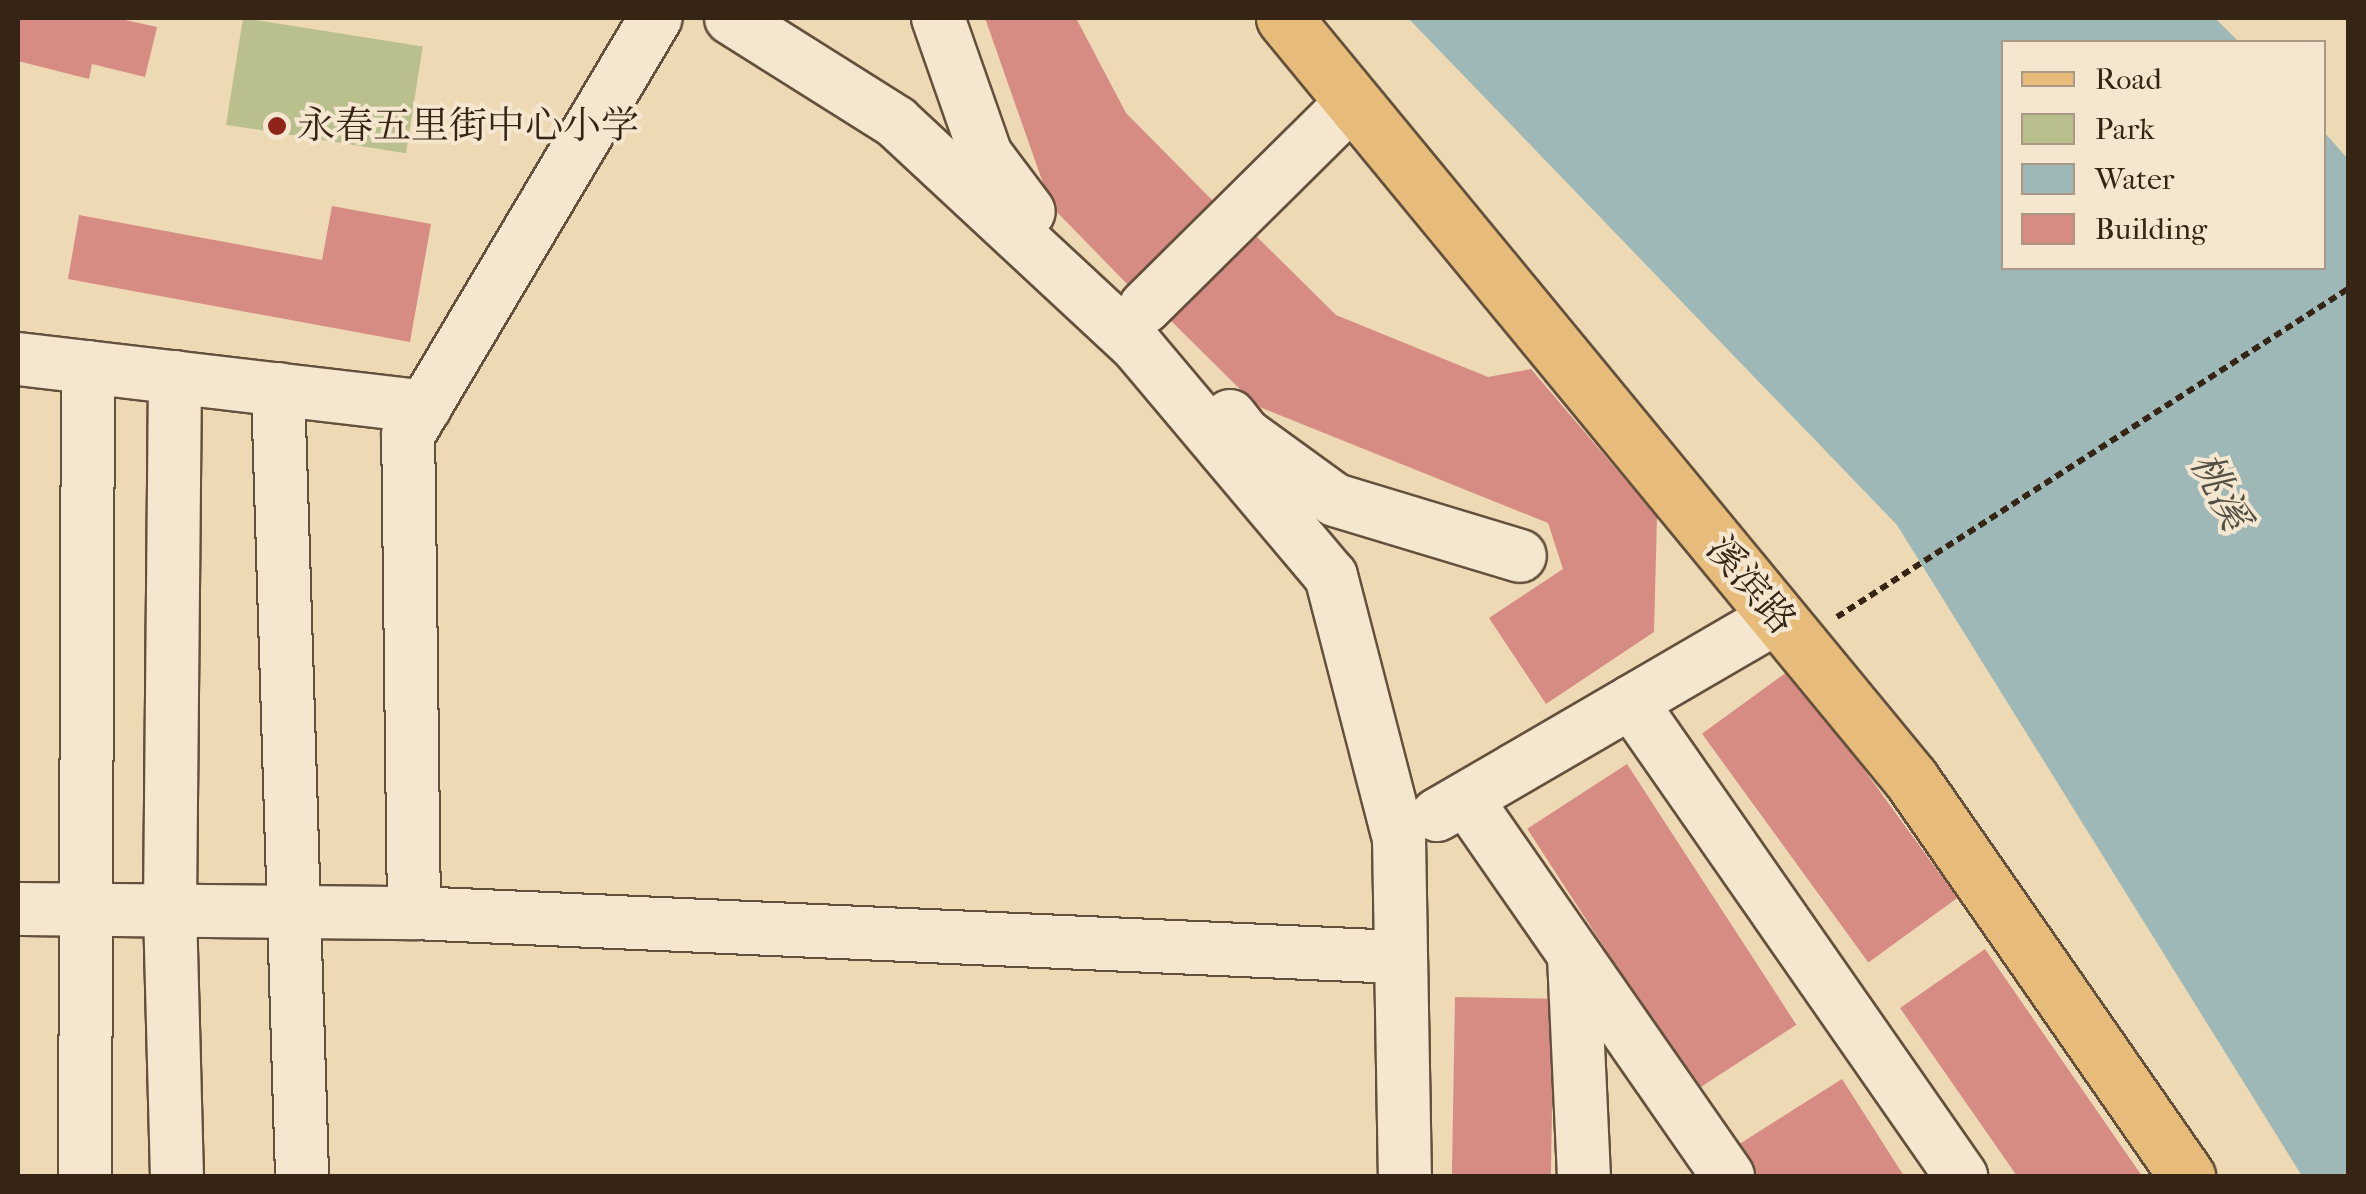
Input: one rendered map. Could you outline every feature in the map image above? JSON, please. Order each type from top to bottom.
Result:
[{"type":"main road","name":"溪滨路","points":[[1284,18],[1911,779],[2187,1176]]},
{"type":"street","points":[[414,913],[408,435],[656,18]]},
{"type":"street","points":[[731,18],[896,122],[1137,346],[1331,576],[1399,838],[1405,1176]]},
{"type":"street","points":[[938,18],[986,155],[1031,214],[1144,307],[1244,434],[1336,500],[1520,556]]},
{"type":"street","points":[[1144,307],[1353,101]]},
{"type":"street","points":[[18,360],[424,406]]},
{"type":"street","points":[[85,1176],[82,910],[88,368]]},
{"type":"street","points":[[175,377],[170,910],[177,1176]]},
{"type":"street","points":[[278,389],[298,912],[302,1176]]},
{"type":"street","points":[[1399,838],[1631,702],[1788,629]]},
{"type":"street","points":[[1631,702],[1961,1176]]},
{"type":"street","points":[[1466,798],[1728,1176]]},
{"type":"street","points":[[18,909],[414,913],[1400,957]]},
{"type":"street","points":[[1574,957],[1584,1176]]},
{"type":"path","points":[[1788,629],[2348,288]]},
{"type":"green space","points":[[243,18],[423,46],[406,153],[226,125]]},
{"type":"water","name":"桃溪","points":[[1408,18],[2215,18],[2237,40],[2001,40],[2001,270],[2326,270],[2326,134],[2348,159],[2348,1176],[2302,1176],[1897,525]]},
{"type":"building","points":[[18,18],[116,18],[157,27],[145,77],[92,64],[89,79],[18,61]]},
{"type":"building","points":[[985,18],[1076,18],[1126,113],[1216,204],[1129,286],[1051,206]]},
{"type":"building","points":[[332,206],[431,224],[410,342],[68,279],[79,215],[322,260]]},
{"type":"building","points":[[1244,224],[1336,315],[1488,377],[1531,369],[1657,517],[1654,632],[1546,704],[1489,618],[1563,569],[1548,523],[1257,406],[1160,310]]},
{"type":"building","points":[[1791,669],[1957,898],[1868,963],[1702,734]]},
{"type":"building","points":[[1627,764],[1796,1025],[1697,1090],[1527,829]]},
{"type":"building","points":[[1985,949],[2142,1176],[2017,1176],[1900,1008]]},
{"type":"building","points":[[1455,997],[1554,999],[1551,1176],[1452,1176]]},
{"type":"building","points":[[1842,1079],[1904,1176],[1751,1176],[1733,1148]]},
{"type":"place","name":"永春五里街中心小学","points":[[277,126]]}]
